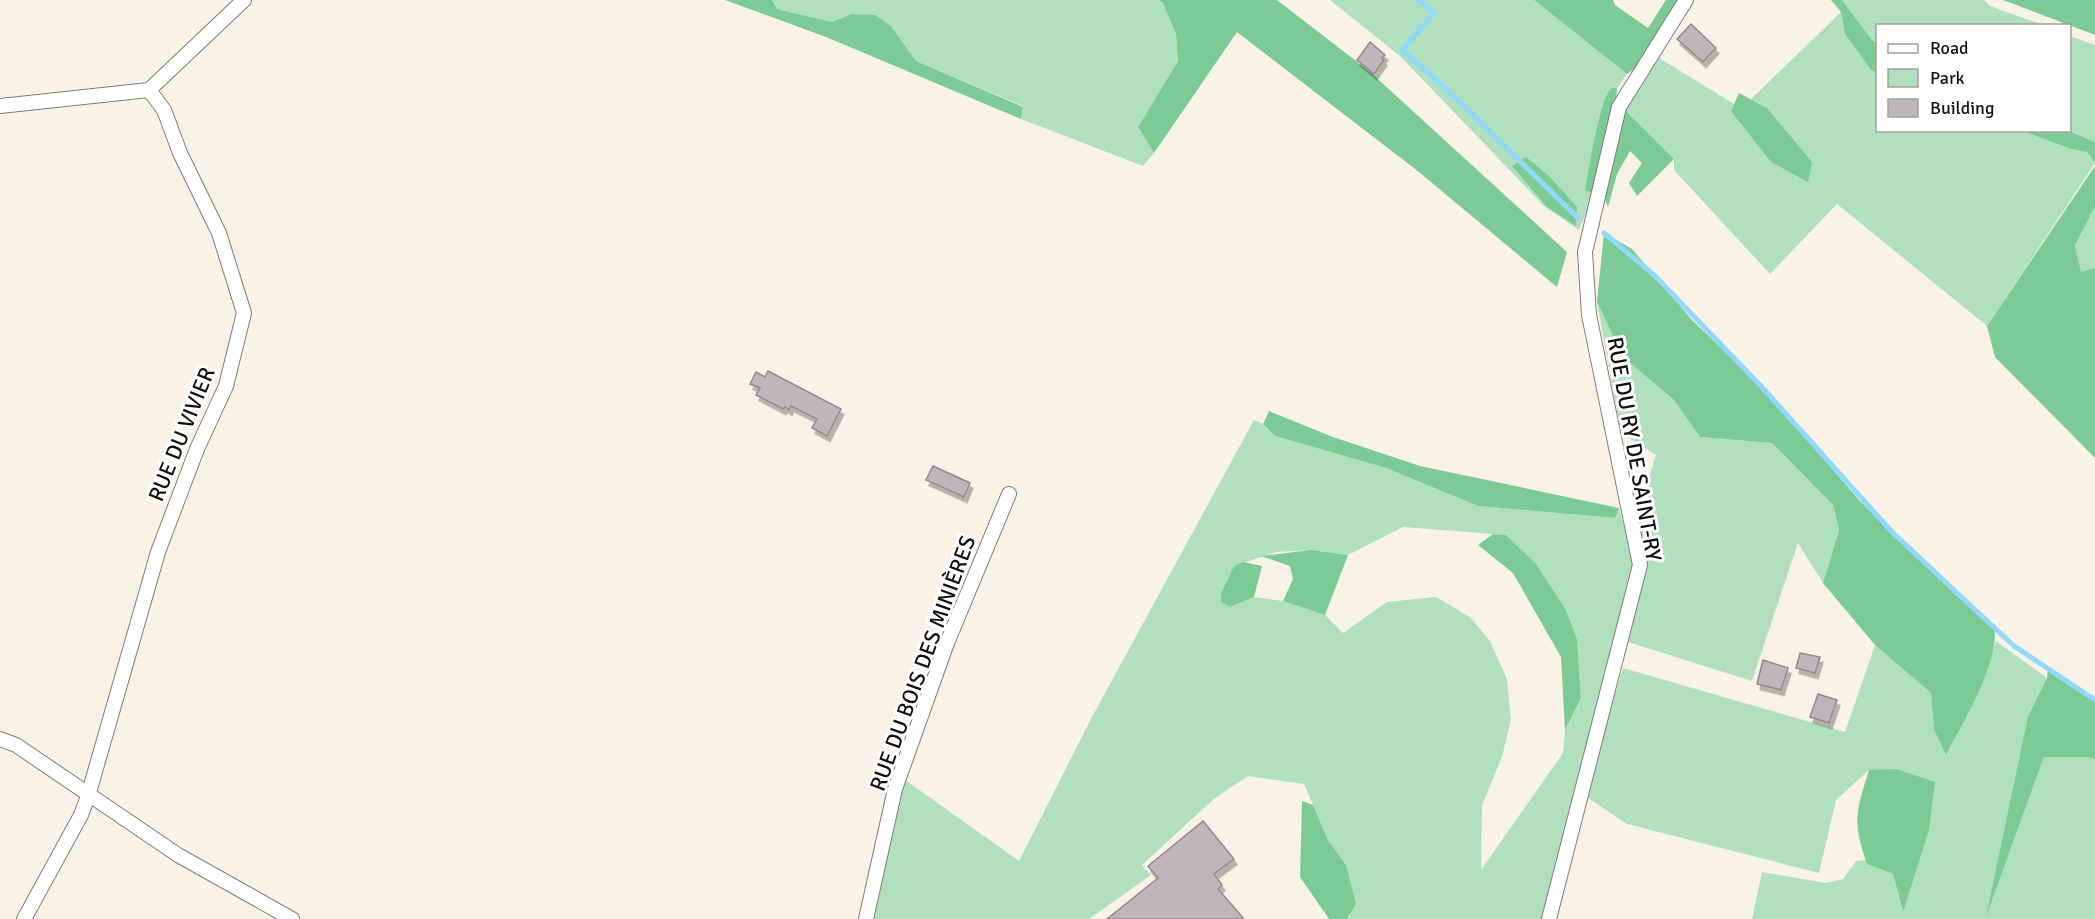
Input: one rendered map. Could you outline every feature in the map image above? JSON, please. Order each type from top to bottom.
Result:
[{"type":"street","points":[[0,106],[149,90],[244,0]]},
{"type":"street","name":"RUE DU RY DE SAINT-RY","points":[[1549,919],[1640,565],[1589,315],[1585,252],[1619,107],[1686,0]]},
{"type":"street","name":"RUE DU VIVIER","points":[[24,919],[81,815],[88,796],[158,552],[197,449],[226,386],[244,313],[219,232],[180,153],[164,110],[149,90]]},
{"type":"street","name":"RUE DU BOIS DES MINIÈRES","points":[[866,919],[895,789],[947,643],[1009,494]]},
{"type":"street","points":[[0,739],[16,746],[178,855],[292,919]]},
{"type":"green space","points":[[725,0],[772,0],[777,9],[832,22],[851,14],[875,15],[891,26],[916,61],[1023,107],[1021,119],[826,37]]},
{"type":"green space","points":[[772,0],[1159,0],[1163,3],[1176,34],[1178,61],[1138,127],[1154,153],[1143,166],[1021,119],[1023,106],[916,61],[891,26],[851,14],[832,22],[777,9]]},
{"type":"green space","points":[[1159,0],[1277,0],[1369,71],[1567,252],[1557,287],[1419,172],[1237,32],[1154,153],[1138,127],[1178,61],[1176,34],[1163,3]]},
{"type":"green space","points":[[1330,0],[1534,0],[1627,74],[1617,88],[1612,88],[1585,191],[1594,194],[1579,230],[1544,206],[1400,56]]},
{"type":"green space","points":[[1534,0],[1613,0],[1615,5],[1648,28],[1666,0],[1680,0],[1638,66],[1627,74]]},
{"type":"green space","points":[[1831,0],[1842,0],[1876,42],[1876,72],[1871,70],[1845,34],[1841,12]]},
{"type":"green space","points":[[1842,0],[1984,0],[1990,6],[2040,24],[1876,24],[1876,42]]},
{"type":"green space","points":[[2003,0],[2095,0],[2095,35]]},
{"type":"green space","points":[[1841,12],[1845,34],[1871,70],[1876,72],[1876,132],[2026,132],[2071,149],[2087,152],[2095,163],[1987,326],[1837,204],[1770,274],[1674,170],[1674,159],[1624,109],[1656,56],[1734,104],[1731,111],[1767,108],[1751,99]]},
{"type":"green space","points":[[2071,36],[2095,45],[2095,142],[2071,132]]},
{"type":"green space","points":[[1612,88],[1617,88],[1616,101],[1674,159],[1637,196],[1629,183],[1642,163],[1630,151],[1617,174],[1608,207],[1603,196],[1585,191],[1599,120],[1607,95]]},
{"type":"green space","points":[[1739,93],[1767,108],[1812,162],[1808,182],[1771,162],[1731,111]]},
{"type":"green space","points":[[2026,132],[2071,132],[2095,142],[2095,163],[2087,152],[2071,149]]},
{"type":"green space","points":[[1526,157],[1549,176],[1577,207],[1576,226],[1547,207],[1512,166]]},
{"type":"green space","points":[[2095,166],[2095,207],[2075,245],[2081,272],[2095,268],[2095,458],[1995,357],[1987,326]]},
{"type":"green space","points":[[2095,207],[2095,268],[2081,273],[2075,245]]},
{"type":"green space","points":[[1604,233],[1632,249],[1692,320],[1760,385],[1859,500],[1954,593],[1995,628],[1991,660],[1985,677],[1946,755],[1934,730],[1931,693],[1875,645],[1823,583],[1839,530],[1833,505],[1772,443],[1700,437],[1674,400],[1623,357],[1597,302]]},
{"type":"green space","points":[[1597,302],[1623,357],[1674,400],[1700,437],[1772,443],[1833,505],[1839,530],[1823,583],[1798,543],[1752,681],[1628,642],[1645,564],[1634,484],[1646,487],[1656,455],[1621,433]]},
{"type":"green space","points":[[1269,411],[1333,437],[1420,466],[1619,508],[1615,518],[1478,506],[1386,468],[1275,436],[1263,424]]},
{"type":"green space","points":[[1254,420],[1263,424],[1275,436],[1386,468],[1478,506],[1614,518],[1619,508],[1634,565],[1544,919],[1347,919],[1350,916],[1346,865],[1328,840],[1304,784],[1248,776],[1215,798],[1142,865],[1151,875],[1089,919],[871,919],[901,777],[1019,861],[1092,717]],"holes":[[[1403,527],[1506,535],[1566,610],[1577,639],[1581,698],[1565,730],[1563,753],[1481,870],[1482,805],[1502,757],[1511,720],[1507,679],[1490,641],[1470,617],[1436,597],[1387,602],[1343,633],[1325,615],[1283,601],[1254,597],[1230,607],[1221,593],[1234,566],[1276,552],[1311,550],[1348,555]]]},
{"type":"green space","points":[[1493,534],[1506,535],[1536,564],[1566,610],[1577,639],[1581,698],[1565,730],[1561,657],[1513,573],[1478,545]]},
{"type":"green space","points":[[1311,550],[1348,555],[1325,615],[1283,601],[1293,579],[1290,566],[1261,556]]},
{"type":"green space","points":[[1243,562],[1262,566],[1254,597],[1230,607],[1221,602],[1221,593],[1234,566]]},
{"type":"green space","points":[[1996,641],[2047,678],[2028,716],[1988,911],[2044,757],[2086,757],[2095,759],[2095,919],[1752,919],[1762,872],[1826,883],[1843,879],[1856,861],[1866,860],[1867,864],[1893,874],[1902,910],[1929,830],[1869,770],[1836,800],[1819,873],[1627,824],[1585,796],[1623,668],[1845,732],[1875,645],[1931,693],[1934,730],[1946,755],[1978,692]]},
{"type":"green space","points":[[2048,668],[2095,700],[2095,759],[2044,757],[1986,917],[2028,716],[2047,678]]},
{"type":"green space","points":[[1896,769],[1935,782],[1929,830],[1903,912],[1893,874],[1867,864],[1858,826],[1861,796],[1869,770]]},
{"type":"green space","points":[[1302,801],[1313,805],[1328,840],[1346,865],[1356,904],[1347,919],[1329,919],[1300,877]]},
{"type":"building","points":[[1691,24],[1716,48],[1703,62],[1677,39]]},
{"type":"building","points":[[1370,42],[1385,55],[1374,74],[1357,60]]},
{"type":"building","points":[[768,371],[841,409],[827,436],[812,428],[817,419],[791,406],[789,410],[785,407],[783,409],[756,395],[760,388],[750,384],[756,372],[765,377]]},
{"type":"building","points":[[933,466],[970,483],[964,497],[926,480]]},
{"type":"building","points":[[1800,653],[1820,657],[1815,673],[1796,668]]},
{"type":"building","points":[[1763,660],[1788,668],[1781,690],[1757,684]]},
{"type":"building","points":[[1818,694],[1837,700],[1829,723],[1810,717]]},
{"type":"building","points":[[1203,821],[1234,859],[1214,874],[1222,885],[1218,889],[1244,919],[1107,919],[1158,878],[1148,866]]},
{"type":"waterway","points":[[1418,0],[1434,13],[1402,50],[1444,87],[1578,218]]},
{"type":"waterway","points":[[1604,233],[1654,275],[1760,385],[1893,533],[2014,646],[2095,700]]}]
